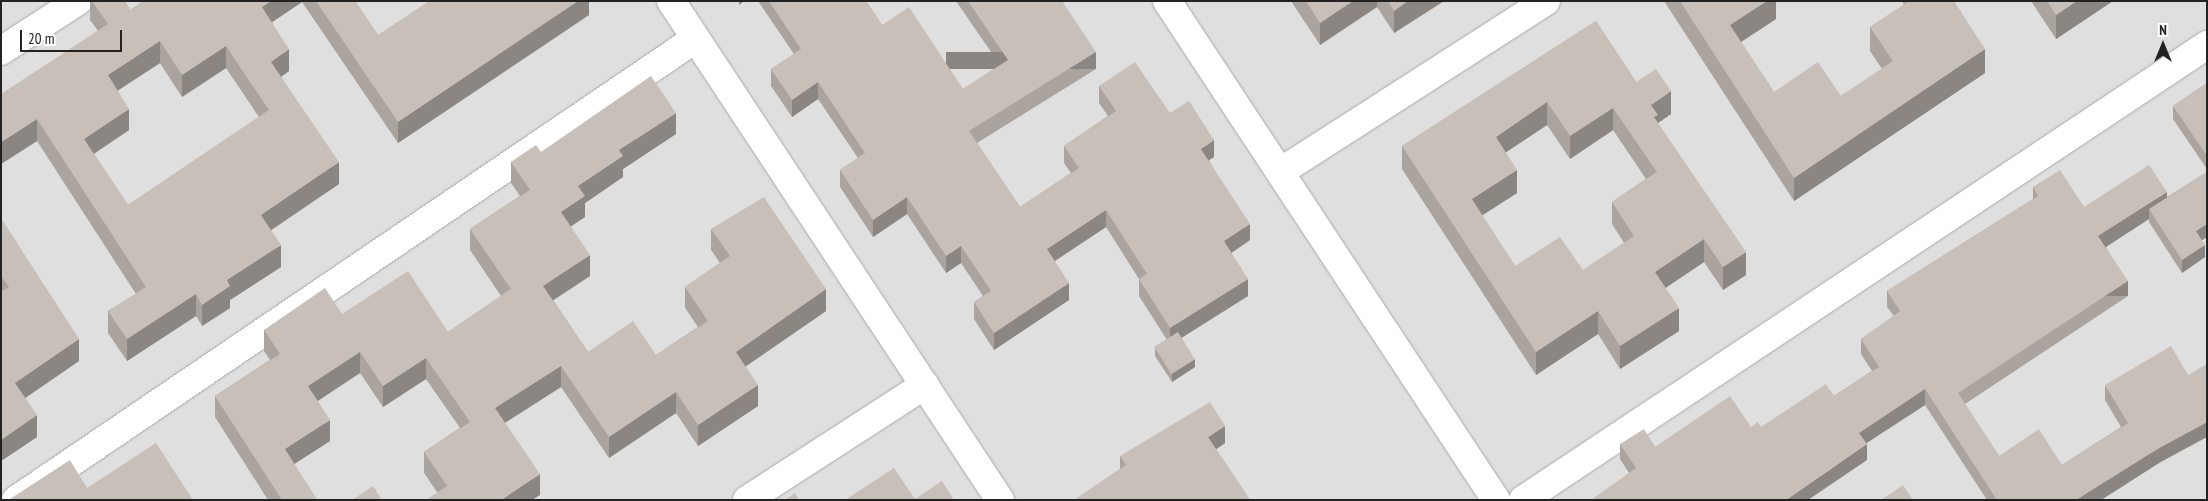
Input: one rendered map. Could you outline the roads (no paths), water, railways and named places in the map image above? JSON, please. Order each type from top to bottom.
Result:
[{"type":"street","points":[[1,51],[78,1]]},
{"type":"street","points":[[671,1],[1000,500]]},
{"type":"street","points":[[1167,1],[1496,500]]},
{"type":"street","points":[[1280,172],[1546,1]]},
{"type":"street","points":[[16,500],[695,39]]},
{"type":"street","points":[[1523,500],[2207,45]]},
{"type":"street","points":[[747,500],[925,385]]}]
